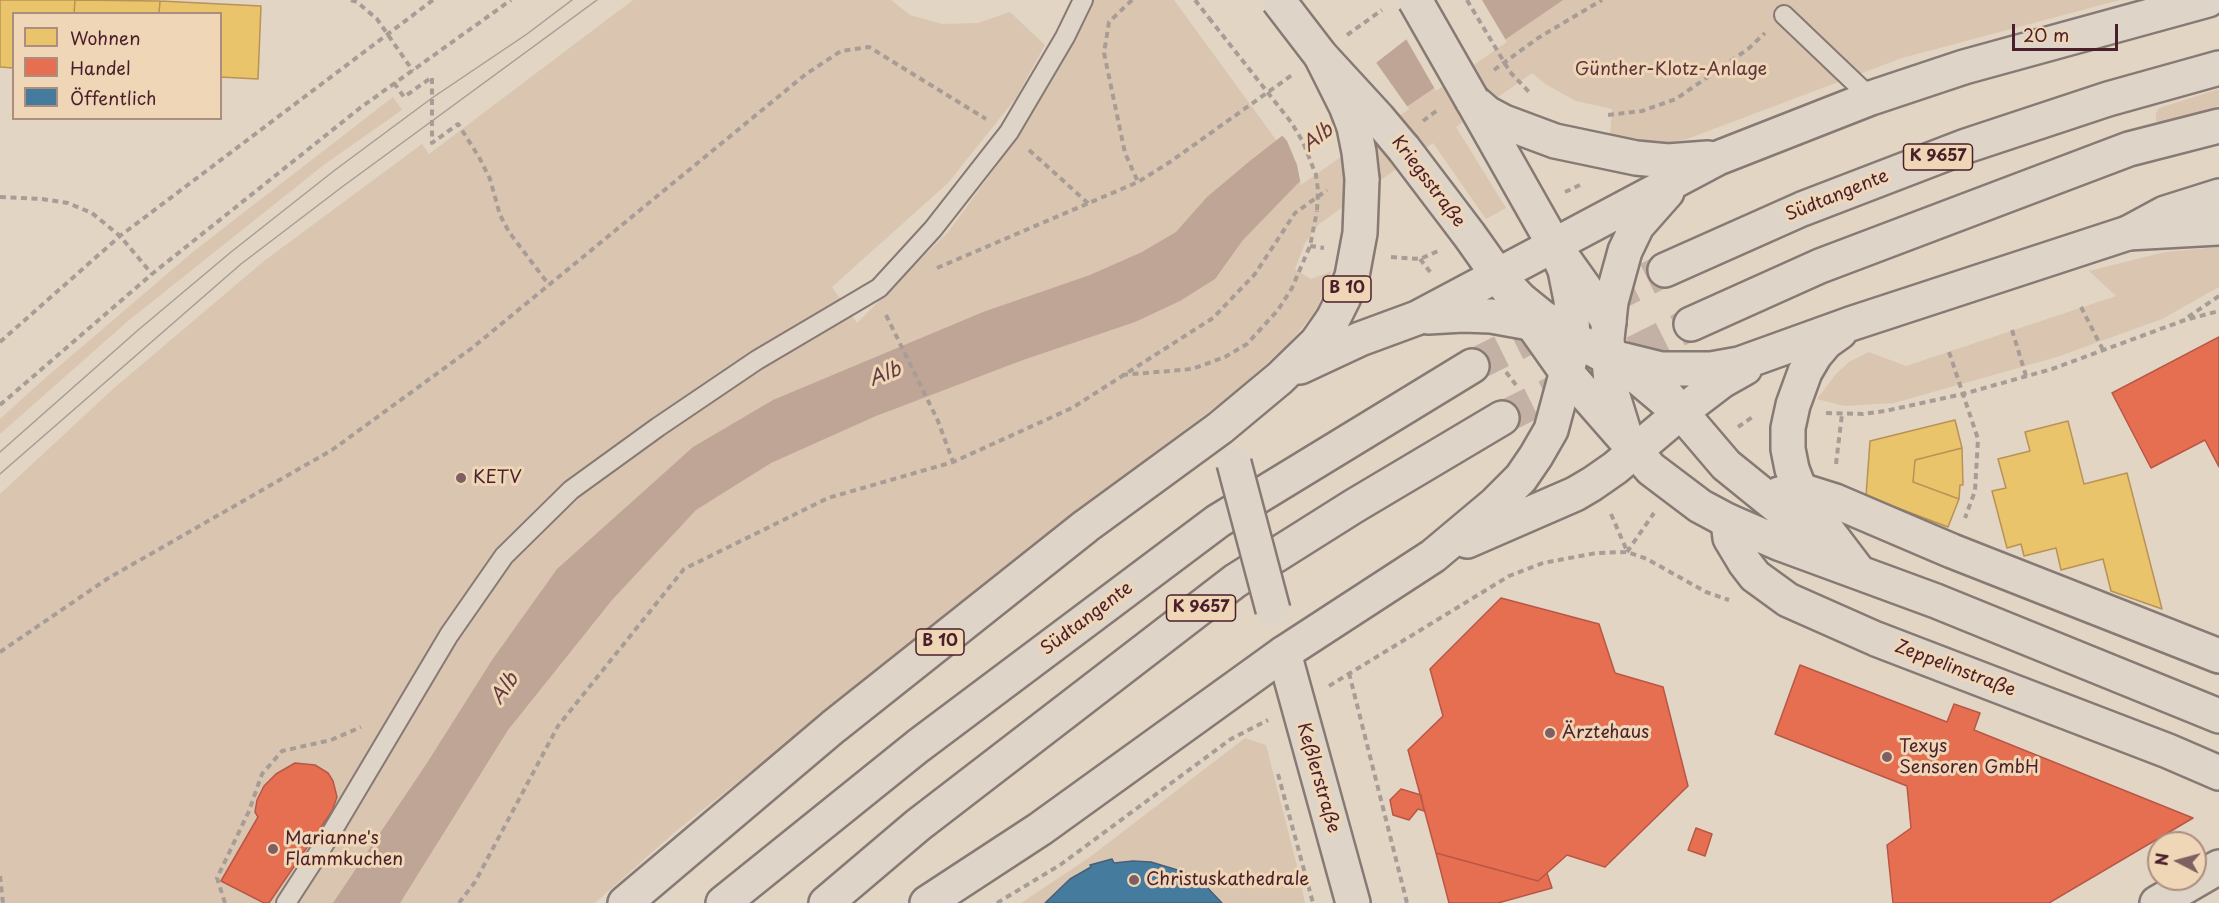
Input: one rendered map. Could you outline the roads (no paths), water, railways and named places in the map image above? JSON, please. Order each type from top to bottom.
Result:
[{"type":"main road","name":"Kriegsstraße","points":[[1278,0],[1330,48],[1378,118],[1404,149],[1567,373]]},
{"type":"main road","points":[[1280,378],[1319,357],[1417,318],[1705,165],[1871,98],[1975,64],[2208,0]]},
{"type":"main road","points":[[1400,3],[1472,100],[1554,245],[1641,365],[1726,465],[1765,499],[1858,571]]},
{"type":"main road","name":"B 10","points":[[625,903],[833,728],[1086,526],[1220,428],[1280,378],[1317,342],[1333,319],[1344,297],[1352,276],[1360,233],[1362,179],[1359,152],[1354,127],[1337,85],[1330,48]]},
{"type":"main road","name":"Südtangente","points":[[1665,270],[1802,209],[1966,146],[2108,99],[2219,68]]},
{"type":"main road","points":[[1472,100],[1487,113],[1520,129],[1555,141],[1636,158],[1705,165]]},
{"type":"main road","points":[[1691,324],[1820,266],[2129,149],[2219,126]]},
{"type":"main road","points":[[1635,452],[1625,435],[1612,393],[1608,356],[1609,322],[1617,276],[1625,250],[1638,226],[1665,194],[1705,165]]},
{"type":"main road","points":[[1608,356],[1661,369],[1711,369],[1739,364],[1850,324],[2128,233],[2165,213],[2219,196]]},
{"type":"main road","points":[[2128,233],[2219,228]]},
{"type":"main road","points":[[927,903],[1040,829],[1284,653],[1432,556],[1495,504],[1521,478],[1551,430],[1567,373],[1573,338],[1568,283],[1554,245]]},
{"type":"main road","points":[[1497,275],[1520,299],[1573,338]]},
{"type":"main road","points":[[1417,318],[1491,316],[1530,323],[1573,338],[1629,370],[1680,413]]},
{"type":"main road","points":[[1850,324],[1826,342],[1805,372],[1792,405],[1788,428],[1788,449],[1800,490],[1814,513],[1858,571]]},
{"type":"main road","points":[[1432,556],[1575,494],[1615,468],[1722,381],[1770,354]]},
{"type":"main road","name":"Südtangente","points":[[723,903],[918,746],[1218,521],[1472,366]]},
{"type":"main road","points":[[1567,373],[1651,470],[1700,506],[1728,522],[1781,544],[1858,571],[2219,716]]},
{"type":"main road","name":"K 9657","points":[[826,903],[918,825],[1235,581],[1354,506],[1502,418]]},
{"type":"main road","name":"Keßlerstraße","points":[[1220,428],[1234,463],[1353,903]]},
{"type":"main road","points":[[1765,499],[1786,491],[1800,490],[1835,501],[1952,551],[2219,657]]},
{"type":"main road","name":"Zeppelinstraße","points":[[1728,522],[1730,538],[1755,576],[1770,588],[1808,610],[1876,639],[2168,751],[2219,773]]},
{"type":"main road","points":[[2157,903],[2219,867]]},
{"type":"lane","points":[[286,903],[330,835],[449,635],[504,556],[571,490],[658,427],[757,360],[879,288],[933,229],[1009,132],[1065,36],[1083,0]]},
{"type":"lane","points":[[1784,15],[1871,98]]},
{"type":"water","name":"Alb","points":[[1457,0],[1563,0],[1304,177],[1243,240],[1215,279],[1180,301],[1135,322],[1023,360],[876,416],[771,463],[696,510],[612,600],[508,730],[400,903],[333,903],[427,763],[492,660],[557,569],[693,447],[773,400],[983,312],[1090,275],[1142,252],[1176,232],[1207,197],[1251,160]]},
{"type":"tunnel","points":[[1472,366],[1665,270]]},
{"type":"tunnel","points":[[1502,418],[1691,324]]},
{"type":"tram line","points":[[0,452],[137,331],[231,252],[335,170],[432,98],[527,34],[572,0]]},
{"type":"tram line","points":[[0,474],[241,264],[597,0]]},
{"type":"place","name":"KETV","points":[[461,478]]},
{"type":"place","name":"Ärztehaus","points":[[1550,733]]},
{"type":"place","name":"Texys Sensoren GmbH","points":[[1887,757]]},
{"type":"place","name":"Marianne's Flammkuchen","points":[[273,849]]},
{"type":"place","name":"Christuskathedrale","points":[[1134,880]]},
{"type":"park label","name":"Günther-Klotz-Anlage","points":[[1671,70]]}]
